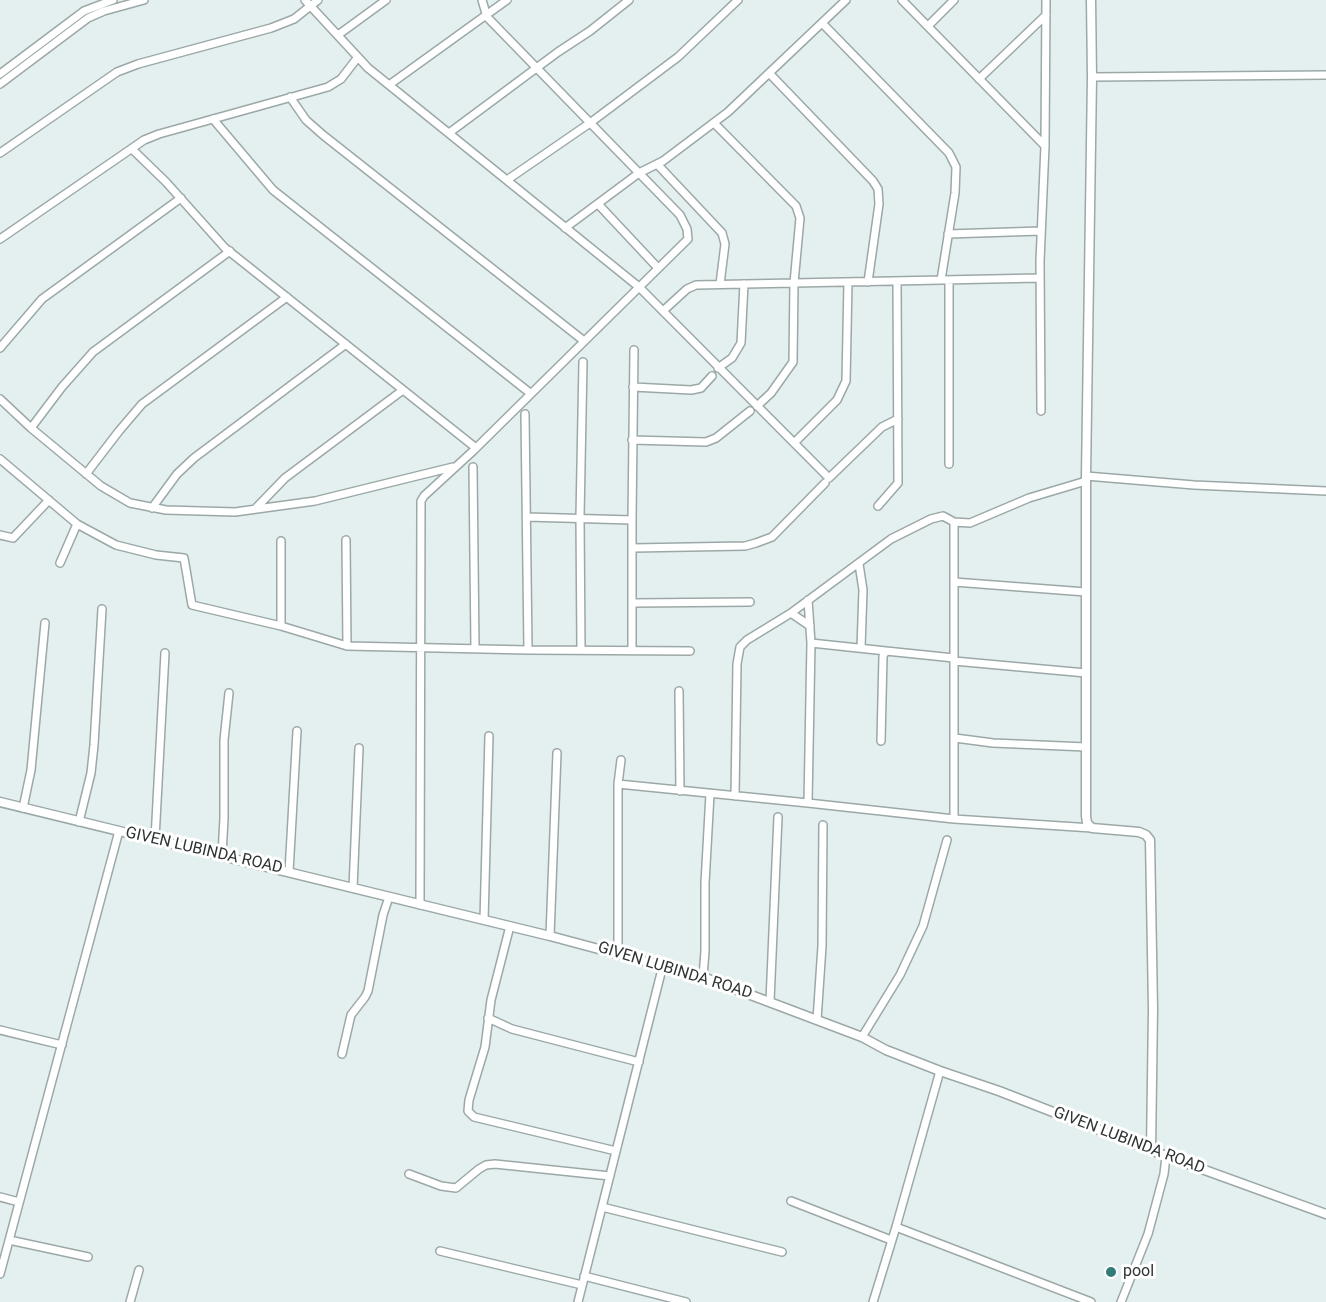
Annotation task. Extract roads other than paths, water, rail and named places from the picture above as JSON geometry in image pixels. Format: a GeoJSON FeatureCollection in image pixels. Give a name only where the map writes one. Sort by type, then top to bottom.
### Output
{"type":"FeatureCollection","features":[{"type":"Feature","properties":{"kind":"street"},"geometry":{"type":"LineString","coordinates":[[0,74],[84,11],[113,0]]}},
{"type":"Feature","properties":{"kind":"street"},"geometry":{"type":"LineString","coordinates":[[0,84],[88,18],[144,0]]}},
{"type":"Feature","properties":{"kind":"street"},"geometry":{"type":"LineString","coordinates":[[0,153],[117,72],[138,64],[270,28],[294,19],[308,2],[318,0]]}},
{"type":"Feature","properties":{"kind":"street"},"geometry":{"type":"LineString","coordinates":[[338,34],[386,0]]}},
{"type":"Feature","properties":{"kind":"street"},"geometry":{"type":"LineString","coordinates":[[420,905],[421,501],[688,239],[687,229],[680,215],[486,14],[482,0]]}},
{"type":"Feature","properties":{"kind":"street"},"geometry":{"type":"LineString","coordinates":[[389,85],[507,0]]}},
{"type":"Feature","properties":{"kind":"street"},"geometry":{"type":"LineString","coordinates":[[449,134],[629,0]]}},
{"type":"Feature","properties":{"kind":"street"},"geometry":{"type":"LineString","coordinates":[[507,180],[590,123],[678,57],[738,0]]}},
{"type":"Feature","properties":{"kind":"street"},"geometry":{"type":"LineString","coordinates":[[565,228],[639,173],[657,164],[714,123],[846,0]]}},
{"type":"Feature","properties":{"kind":"street"},"geometry":{"type":"LineString","coordinates":[[902,0],[1045,146]]}},
{"type":"Feature","properties":{"kind":"street"},"geometry":{"type":"LineString","coordinates":[[928,26],[954,0]]}},
{"type":"Feature","properties":{"kind":"street"},"geometry":{"type":"LineString","coordinates":[[1041,411],[1040,278],[1045,146],[1046,0]]}},
{"type":"Feature","properties":{"kind":"street"},"geometry":{"type":"LineString","coordinates":[[1087,826],[1086,479],[1092,77],[1091,0]]}},
{"type":"Feature","properties":{"kind":"street"},"geometry":{"type":"LineString","coordinates":[[308,2],[358,57],[389,85],[639,287],[830,478],[882,427],[898,419]]}},
{"type":"Feature","properties":{"kind":"street"},"geometry":{"type":"LineString","coordinates":[[979,79],[1046,15]]}},
{"type":"Feature","properties":{"kind":"street"},"geometry":{"type":"LineString","coordinates":[[822,23],[949,153],[956,167],[945,280],[949,464]]}},
{"type":"Feature","properties":{"kind":"street"},"geometry":{"type":"LineString","coordinates":[[0,240],[144,141],[159,134],[328,87],[341,80],[358,57]]}},
{"type":"Feature","properties":{"kind":"street"},"geometry":{"type":"LineString","coordinates":[[769,73],[873,181],[878,189],[879,204],[868,282]]}},
{"type":"Feature","properties":{"kind":"street"},"geometry":{"type":"LineString","coordinates":[[1092,77],[1326,75]]}},
{"type":"Feature","properties":{"kind":"street"},"geometry":{"type":"LineString","coordinates":[[290,97],[306,120],[323,135],[584,341]]}},
{"type":"Feature","properties":{"kind":"street"},"geometry":{"type":"LineString","coordinates":[[213,119],[273,190],[530,393]]}},
{"type":"Feature","properties":{"kind":"street"},"geometry":{"type":"LineString","coordinates":[[714,123],[796,206],[800,218],[794,283],[793,362],[771,393],[757,406]]}},
{"type":"Feature","properties":{"kind":"street"},"geometry":{"type":"LineString","coordinates":[[132,149],[230,251],[476,448]]}},
{"type":"Feature","properties":{"kind":"street"},"geometry":{"type":"LineString","coordinates":[[657,164],[722,233],[725,244],[720,284]]}},
{"type":"Feature","properties":{"kind":"street"},"geometry":{"type":"LineString","coordinates":[[0,348],[42,299],[181,198]]}},
{"type":"Feature","properties":{"kind":"street"},"geometry":{"type":"LineString","coordinates":[[597,204],[658,268]]}},
{"type":"Feature","properties":{"kind":"street"},"geometry":{"type":"LineString","coordinates":[[948,234],[1041,231]]}},
{"type":"Feature","properties":{"kind":"street"},"geometry":{"type":"LineString","coordinates":[[31,428],[62,387],[93,352],[230,251]]}},
{"type":"Feature","properties":{"kind":"street"},"geometry":{"type":"LineString","coordinates":[[663,311],[687,289],[696,285],[1040,278]]}},
{"type":"Feature","properties":{"kind":"street"},"geometry":{"type":"LineString","coordinates":[[878,506],[898,483],[897,281]]}},
{"type":"Feature","properties":{"kind":"street"},"geometry":{"type":"LineString","coordinates":[[794,443],[837,400],[846,381],[848,282]]}},
{"type":"Feature","properties":{"kind":"street"},"geometry":{"type":"LineString","coordinates":[[718,368],[732,358],[741,343],[744,284]]}},
{"type":"Feature","properties":{"kind":"street"},"geometry":{"type":"LineString","coordinates":[[86,474],[118,431],[142,404],[287,297]]}},
{"type":"Feature","properties":{"kind":"street"},"geometry":{"type":"LineString","coordinates":[[152,508],[177,474],[194,458],[346,344]]}},
{"type":"Feature","properties":{"kind":"street"},"geometry":{"type":"LineString","coordinates":[[632,651],[634,350]]}},
{"type":"Feature","properties":{"kind":"street"},"geometry":{"type":"LineString","coordinates":[[581,650],[580,517],[583,362]]}},
{"type":"Feature","properties":{"kind":"street"},"geometry":{"type":"LineString","coordinates":[[633,387],[692,390],[701,388],[712,376]]}},
{"type":"Feature","properties":{"kind":"street"},"geometry":{"type":"LineString","coordinates":[[255,509],[285,478],[403,390]]}},
{"type":"Feature","properties":{"kind":"street"},"geometry":{"type":"LineString","coordinates":[[0,399],[101,486],[129,502],[152,508],[235,512],[346,495],[456,467]]}},
{"type":"Feature","properties":{"kind":"street"},"geometry":{"type":"LineString","coordinates":[[633,440],[700,442],[711,440],[750,411]]}},
{"type":"Feature","properties":{"kind":"street"},"geometry":{"type":"LineString","coordinates":[[525,414],[528,651]]}},
{"type":"Feature","properties":{"kind":"street"},"geometry":{"type":"LineString","coordinates":[[0,459],[77,524],[116,545],[156,555],[184,558],[192,605],[281,626],[347,646],[528,651],[690,651]]}},
{"type":"Feature","properties":{"kind":"street"},"geometry":{"type":"LineString","coordinates":[[473,467],[475,650]]}},
{"type":"Feature","properties":{"kind":"street"},"geometry":{"type":"LineString","coordinates":[[735,796],[737,664],[740,647],[747,640],[791,614],[891,539],[931,519],[943,516],[957,523],[987,517],[1029,498],[1086,479],[1326,491]]}},
{"type":"Feature","properties":{"kind":"street"},"geometry":{"type":"LineString","coordinates":[[633,548],[744,546],[756,543],[772,537],[825,483]]}},
{"type":"Feature","properties":{"kind":"street"},"geometry":{"type":"LineString","coordinates":[[0,535],[13,538],[48,500]]}},
{"type":"Feature","properties":{"kind":"street"},"geometry":{"type":"LineString","coordinates":[[527,517],[632,520]]}},
{"type":"Feature","properties":{"kind":"street"},"geometry":{"type":"LineString","coordinates":[[954,819],[954,531],[957,523]]}},
{"type":"Feature","properties":{"kind":"street"},"geometry":{"type":"LineString","coordinates":[[60,563],[77,524]]}},
{"type":"Feature","properties":{"kind":"street"},"geometry":{"type":"LineString","coordinates":[[346,540],[347,646]]}},
{"type":"Feature","properties":{"kind":"street"},"geometry":{"type":"LineString","coordinates":[[281,541],[281,626]]}},
{"type":"Feature","properties":{"kind":"street"},"geometry":{"type":"LineString","coordinates":[[859,564],[863,590],[861,648]]}},
{"type":"Feature","properties":{"kind":"street"},"geometry":{"type":"LineString","coordinates":[[954,582],[1086,592]]}},
{"type":"Feature","properties":{"kind":"street"},"geometry":{"type":"LineString","coordinates":[[808,600],[811,643],[808,803]]}},
{"type":"Feature","properties":{"kind":"street"},"geometry":{"type":"LineString","coordinates":[[633,603],[750,602]]}},
{"type":"Feature","properties":{"kind":"street"},"geometry":{"type":"LineString","coordinates":[[79,822],[91,773],[102,609]]}},
{"type":"Feature","properties":{"kind":"street"},"geometry":{"type":"LineString","coordinates":[[791,614],[810,626]]}},
{"type":"Feature","properties":{"kind":"street"},"geometry":{"type":"LineString","coordinates":[[23,808],[32,770],[45,623]]}},
{"type":"Feature","properties":{"kind":"street"},"geometry":{"type":"LineString","coordinates":[[811,643],[1086,673]]}},
{"type":"Feature","properties":{"kind":"street"},"geometry":{"type":"LineString","coordinates":[[881,741],[883,656],[886,651]]}},
{"type":"Feature","properties":{"kind":"street"},"geometry":{"type":"LineString","coordinates":[[155,839],[165,653]]}},
{"type":"Feature","properties":{"kind":"street"},"geometry":{"type":"LineString","coordinates":[[679,691],[680,790]]}},
{"type":"Feature","properties":{"kind":"street"},"geometry":{"type":"LineString","coordinates":[[222,855],[224,740],[229,693]]}},
{"type":"Feature","properties":{"kind":"street"},"geometry":{"type":"LineString","coordinates":[[290,872],[297,730]]}},
{"type":"Feature","properties":{"kind":"street"},"geometry":{"type":"LineString","coordinates":[[484,921],[489,736]]}},
{"type":"Feature","properties":{"kind":"street"},"geometry":{"type":"LineString","coordinates":[[955,738],[993,743],[1086,747]]}},
{"type":"Feature","properties":{"kind":"street"},"geometry":{"type":"LineString","coordinates":[[353,888],[359,748]]}},
{"type":"Feature","properties":{"kind":"street"},"geometry":{"type":"LineString","coordinates":[[550,936],[557,753]]}},
{"type":"Feature","properties":{"kind":"street"},"geometry":{"type":"LineString","coordinates":[[618,953],[618,784],[621,760]]}},
{"type":"Feature","properties":{"kind":"street"},"geometry":{"type":"LineString","coordinates":[[618,784],[954,819],[1087,826],[1139,832],[1146,835],[1150,840],[1153,1010],[1151,1150]]}},
{"type":"Feature","properties":{"kind":"street"},"geometry":{"type":"LineString","coordinates":[[703,977],[710,794]]}},
{"type":"Feature","properties":{"kind":"street","name":"GIVEN LUBINDA ROAD"},"geometry":{"type":"LineString","coordinates":[[0,802],[510,926],[703,977],[862,1037],[886,1050],[939,1071],[999,1091],[1326,1214]]}},
{"type":"Feature","properties":{"kind":"street"},"geometry":{"type":"LineString","coordinates":[[770,1001],[778,817]]}},
{"type":"Feature","properties":{"kind":"street"},"geometry":{"type":"LineString","coordinates":[[817,1020],[822,946],[823,825]]}},
{"type":"Feature","properties":{"kind":"street"},"geometry":{"type":"LineString","coordinates":[[0,1274],[119,831]]}},
{"type":"Feature","properties":{"kind":"street"},"geometry":{"type":"LineString","coordinates":[[862,1037],[900,975],[923,926],[947,840]]}},
{"type":"Feature","properties":{"kind":"street"},"geometry":{"type":"LineString","coordinates":[[342,1054],[351,1015],[368,991],[383,915],[389,897]]}},
{"type":"Feature","properties":{"kind":"street"},"geometry":{"type":"LineString","coordinates":[[510,926],[488,1018],[485,1047],[468,1107],[470,1114],[491,1122],[616,1151]]}},
{"type":"Feature","properties":{"kind":"street"},"geometry":{"type":"LineString","coordinates":[[578,1302],[663,965]]}},
{"type":"Feature","properties":{"kind":"street"},"geometry":{"type":"LineString","coordinates":[[488,1018],[512,1029],[639,1062]]}},
{"type":"Feature","properties":{"kind":"street"},"geometry":{"type":"LineString","coordinates":[[0,1030],[62,1045]]}},
{"type":"Feature","properties":{"kind":"street"},"geometry":{"type":"LineString","coordinates":[[873,1302],[939,1071]]}},
{"type":"Feature","properties":{"kind":"street"},"geometry":{"type":"LineString","coordinates":[[1121,1302],[1148,1234],[1167,1156]]}},
{"type":"Feature","properties":{"kind":"street"},"geometry":{"type":"LineString","coordinates":[[410,1174],[441,1186],[456,1188],[479,1169],[495,1164],[610,1176]]}},
{"type":"Feature","properties":{"kind":"street"},"geometry":{"type":"LineString","coordinates":[[0,1197],[20,1202]]}},
{"type":"Feature","properties":{"kind":"street"},"geometry":{"type":"LineString","coordinates":[[791,1201],[891,1240]]}},
{"type":"Feature","properties":{"kind":"street"},"geometry":{"type":"LineString","coordinates":[[602,1207],[782,1252]]}},
{"type":"Feature","properties":{"kind":"street"},"geometry":{"type":"LineString","coordinates":[[896,1227],[1091,1302]]}},
{"type":"Feature","properties":{"kind":"street"},"geometry":{"type":"LineString","coordinates":[[9,1240],[88,1257]]}},
{"type":"Feature","properties":{"kind":"street"},"geometry":{"type":"LineString","coordinates":[[440,1251],[582,1285]]}},
{"type":"Feature","properties":{"kind":"street"},"geometry":{"type":"LineString","coordinates":[[130,1302],[139,1270]]}},
{"type":"Feature","properties":{"kind":"street"},"geometry":{"type":"LineString","coordinates":[[584,1276],[686,1302]]}},
{"type":"Feature","properties":{"kind":"place","name":"pool"},"geometry":{"type":"Point","coordinates":[1111,1272]}}]}
